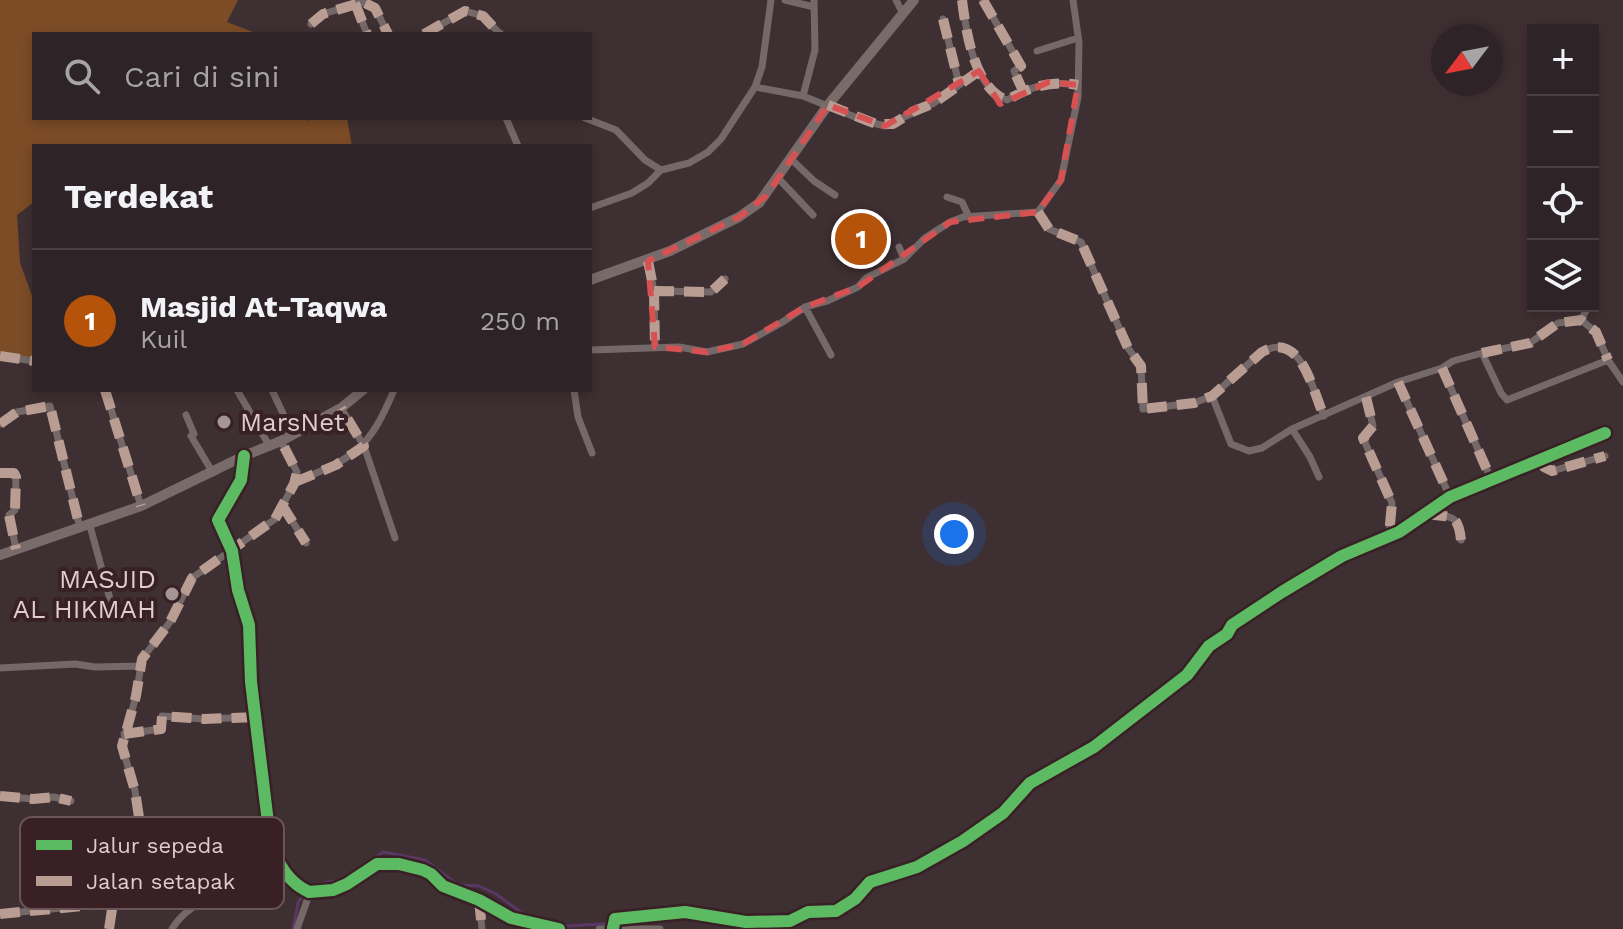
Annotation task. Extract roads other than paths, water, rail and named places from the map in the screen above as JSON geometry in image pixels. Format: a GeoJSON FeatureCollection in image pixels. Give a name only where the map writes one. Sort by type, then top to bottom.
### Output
{"type":"FeatureCollection","features":[{"type":"Feature","properties":{"kind":"street"},"geometry":{"type":"LineString","coordinates":[[592,207],[632,193],[661,170],[689,163],[708,152],[721,139],[755,87],[765,59],[771,0]]}},
{"type":"Feature","properties":{"kind":"street"},"geometry":{"type":"LineString","coordinates":[[785,0],[814,3],[815,50],[803,96]]}},
{"type":"Feature","properties":{"kind":"street"},"geometry":{"type":"LineString","coordinates":[[896,0],[903,14]]}},
{"type":"Feature","properties":{"kind":"street"},"geometry":{"type":"LineString","coordinates":[[592,279],[648,261],[739,217],[766,196],[828,105],[914,0]]}},
{"type":"Feature","properties":{"kind":"street"},"geometry":{"type":"LineString","coordinates":[[962,0],[969,44],[979,71],[995,96],[1007,100],[1049,82],[1078,85]]}},
{"type":"Feature","properties":{"kind":"street"},"geometry":{"type":"LineString","coordinates":[[983,0],[1021,66],[1014,71],[1023,91]]}},
{"type":"Feature","properties":{"kind":"street"},"geometry":{"type":"LineString","coordinates":[[1038,212],[1061,180],[1078,97],[1078,38],[1073,0]]}},
{"type":"Feature","properties":{"kind":"street"},"geometry":{"type":"LineString","coordinates":[[355,3],[366,32]]}},
{"type":"Feature","properties":{"kind":"street"},"geometry":{"type":"LineString","coordinates":[[311,24],[323,14],[355,3],[368,3],[375,8],[387,32]]}},
{"type":"Feature","properties":{"kind":"street"},"geometry":{"type":"LineString","coordinates":[[428,32],[465,11],[483,16],[498,32]]}},
{"type":"Feature","properties":{"kind":"street"},"geometry":{"type":"LineString","coordinates":[[943,19],[959,84]]}},
{"type":"Feature","properties":{"kind":"street"},"geometry":{"type":"LineString","coordinates":[[1037,51],[1078,38]]}},
{"type":"Feature","properties":{"kind":"street"},"geometry":{"type":"LineString","coordinates":[[755,87],[803,96],[885,126],[934,103],[979,71]]}},
{"type":"Feature","properties":{"kind":"street"},"geometry":{"type":"LineString","coordinates":[[507,120],[517,144]]}},
{"type":"Feature","properties":{"kind":"street"},"geometry":{"type":"LineString","coordinates":[[590,120],[616,130],[645,160],[661,170]]}},
{"type":"Feature","properties":{"kind":"street"},"geometry":{"type":"LineString","coordinates":[[790,158],[814,181],[835,195]]}},
{"type":"Feature","properties":{"kind":"street"},"geometry":{"type":"LineString","coordinates":[[778,178],[813,215]]}},
{"type":"Feature","properties":{"kind":"street"},"geometry":{"type":"LineString","coordinates":[[947,197],[962,202],[969,217]]}},
{"type":"Feature","properties":{"kind":"street"},"geometry":{"type":"LineString","coordinates":[[592,350],[679,347],[707,352],[743,344],[805,307],[858,287],[866,278],[904,259],[936,230],[950,222],[969,217],[1038,212]]}},
{"type":"Feature","properties":{"kind":"street"},"geometry":{"type":"LineString","coordinates":[[1038,212],[1049,229],[1081,242],[1128,348],[1141,366],[1143,409],[1194,403],[1212,396],[1257,355],[1272,347],[1285,347],[1298,355],[1324,416]]}},
{"type":"Feature","properties":{"kind":"street"},"geometry":{"type":"LineString","coordinates":[[899,247],[904,259]]}},
{"type":"Feature","properties":{"kind":"street"},"geometry":{"type":"LineString","coordinates":[[648,261],[654,291],[655,347]]}},
{"type":"Feature","properties":{"kind":"street"},"geometry":{"type":"LineString","coordinates":[[654,291],[711,292],[725,279]]}},
{"type":"Feature","properties":{"kind":"street"},"geometry":{"type":"LineString","coordinates":[[805,307],[831,355]]}},
{"type":"Feature","properties":{"kind":"street"},"geometry":{"type":"LineString","coordinates":[[1581,320],[1585,312]]}},
{"type":"Feature","properties":{"kind":"street"},"geometry":{"type":"LineString","coordinates":[[1212,396],[1231,444],[1249,451],[1262,448],[1292,429],[1398,382],[1442,368],[1453,361],[1530,343],[1558,323],[1581,320],[1596,332],[1608,360],[1623,382]]}},
{"type":"Feature","properties":{"kind":"street"},"geometry":{"type":"LineString","coordinates":[[1482,353],[1504,398],[1512,401],[1608,360]]}},
{"type":"Feature","properties":{"kind":"street"},"geometry":{"type":"LineString","coordinates":[[0,356],[32,361]]}},
{"type":"Feature","properties":{"kind":"street"},"geometry":{"type":"LineString","coordinates":[[1442,368],[1491,479]]}},
{"type":"Feature","properties":{"kind":"street"},"geometry":{"type":"LineString","coordinates":[[1398,382],[1450,497]]}},
{"type":"Feature","properties":{"kind":"street"},"geometry":{"type":"LineString","coordinates":[[106,392],[141,506]]}},
{"type":"Feature","properties":{"kind":"street"},"geometry":{"type":"LineString","coordinates":[[238,392],[270,447]]}},
{"type":"Feature","properties":{"kind":"street"},"geometry":{"type":"LineString","coordinates":[[273,392],[293,435]]}},
{"type":"Feature","properties":{"kind":"street"},"geometry":{"type":"LineString","coordinates":[[0,555],[141,506],[244,456],[270,447],[341,408],[361,392]]}},
{"type":"Feature","properties":{"kind":"street"},"geometry":{"type":"LineString","coordinates":[[295,482],[336,465],[364,446],[381,422],[393,392]]}},
{"type":"Feature","properties":{"kind":"street"},"geometry":{"type":"LineString","coordinates":[[574,392],[578,417],[592,453]]}},
{"type":"Feature","properties":{"kind":"street"},"geometry":{"type":"LineString","coordinates":[[1366,397],[1373,426],[1363,438],[1392,503],[1389,535]]}},
{"type":"Feature","properties":{"kind":"street"},"geometry":{"type":"LineString","coordinates":[[0,424],[17,412],[50,406],[85,527],[110,599]]}},
{"type":"Feature","properties":{"kind":"street"},"geometry":{"type":"LineString","coordinates":[[341,408],[364,446],[395,538]]}},
{"type":"Feature","properties":{"kind":"street"},"geometry":{"type":"LineString","coordinates":[[186,415],[194,434],[191,436],[213,473]]}},
{"type":"Feature","properties":{"kind":"street"},"geometry":{"type":"LineString","coordinates":[[1292,429],[1319,477]]}},
{"type":"Feature","properties":{"kind":"street"},"geometry":{"type":"LineString","coordinates":[[599,929],[685,912],[746,922],[790,921],[808,912],[836,911],[855,899],[870,882],[917,867],[963,841],[1003,813],[1021,791],[1040,775],[1094,747],[1187,675],[1209,646],[1248,614],[1342,556],[1427,514],[1450,497],[1605,433]]}},
{"type":"Feature","properties":{"kind":"street"},"geometry":{"type":"LineString","coordinates":[[139,817],[134,784],[122,746],[141,666],[148,648],[170,622],[192,578],[275,519],[295,482],[297,472],[281,441]]}},
{"type":"Feature","properties":{"kind":"street"},"geometry":{"type":"LineString","coordinates":[[244,456],[241,480],[218,520],[232,551],[238,590],[249,625],[255,717],[267,817]]}},
{"type":"Feature","properties":{"kind":"street"},"geometry":{"type":"LineString","coordinates":[[1541,461],[1552,471],[1605,456]]}},
{"type":"Feature","properties":{"kind":"street"},"geometry":{"type":"LineString","coordinates":[[0,473],[14,473],[16,477],[15,510],[9,515],[16,549]]}},
{"type":"Feature","properties":{"kind":"street"},"geometry":{"type":"LineString","coordinates":[[282,505],[306,543]]}},
{"type":"Feature","properties":{"kind":"street"},"geometry":{"type":"LineString","coordinates":[[1427,514],[1447,514],[1454,518],[1461,540]]}},
{"type":"Feature","properties":{"kind":"street"},"geometry":{"type":"LineString","coordinates":[[0,668],[75,664],[141,666]]}},
{"type":"Feature","properties":{"kind":"street"},"geometry":{"type":"LineString","coordinates":[[124,734],[161,729],[162,716],[204,719],[255,717]]}},
{"type":"Feature","properties":{"kind":"street"},"geometry":{"type":"LineString","coordinates":[[0,796],[54,797],[71,801]]}},
{"type":"Feature","properties":{"kind":"street"},"geometry":{"type":"LineString","coordinates":[[284,872],[307,891],[333,890],[347,884],[371,866],[391,863],[423,870],[443,886],[479,900],[511,918],[559,929]]}},
{"type":"Feature","properties":{"kind":"street"},"geometry":{"type":"LineString","coordinates":[[297,929],[307,891]]}},
{"type":"Feature","properties":{"kind":"street"},"geometry":{"type":"LineString","coordinates":[[479,900],[482,929]]}},
{"type":"Feature","properties":{"kind":"street"},"geometry":{"type":"LineString","coordinates":[[0,914],[51,909]]}},
{"type":"Feature","properties":{"kind":"street"},"geometry":{"type":"LineString","coordinates":[[109,929],[112,909]]}},
{"type":"Feature","properties":{"kind":"street"},"geometry":{"type":"LineString","coordinates":[[172,929],[180,916],[190,909]]}},
{"type":"Feature","properties":{"kind":"street"},"geometry":{"type":"LineString","coordinates":[[615,926],[660,929]]}},
{"type":"Feature","properties":{"kind":"waterway"},"geometry":{"type":"LineString","coordinates":[[293,929],[298,903],[308,886],[346,879],[383,852],[425,860],[458,885],[479,886],[535,918],[568,926],[617,923],[617,929]]}},
{"type":"Feature","properties":{"kind":"place","name":"Masjid At-Taqwa"},"geometry":{"type":"Point","coordinates":[861,239]}},
{"type":"Feature","properties":{"kind":"place","name":"MarsNet"},"geometry":{"type":"Point","coordinates":[224,422]}},
{"type":"Feature","properties":{"kind":"place","name":"MASJID AL HIKMAH"},"geometry":{"type":"Point","coordinates":[172,594]}}]}
